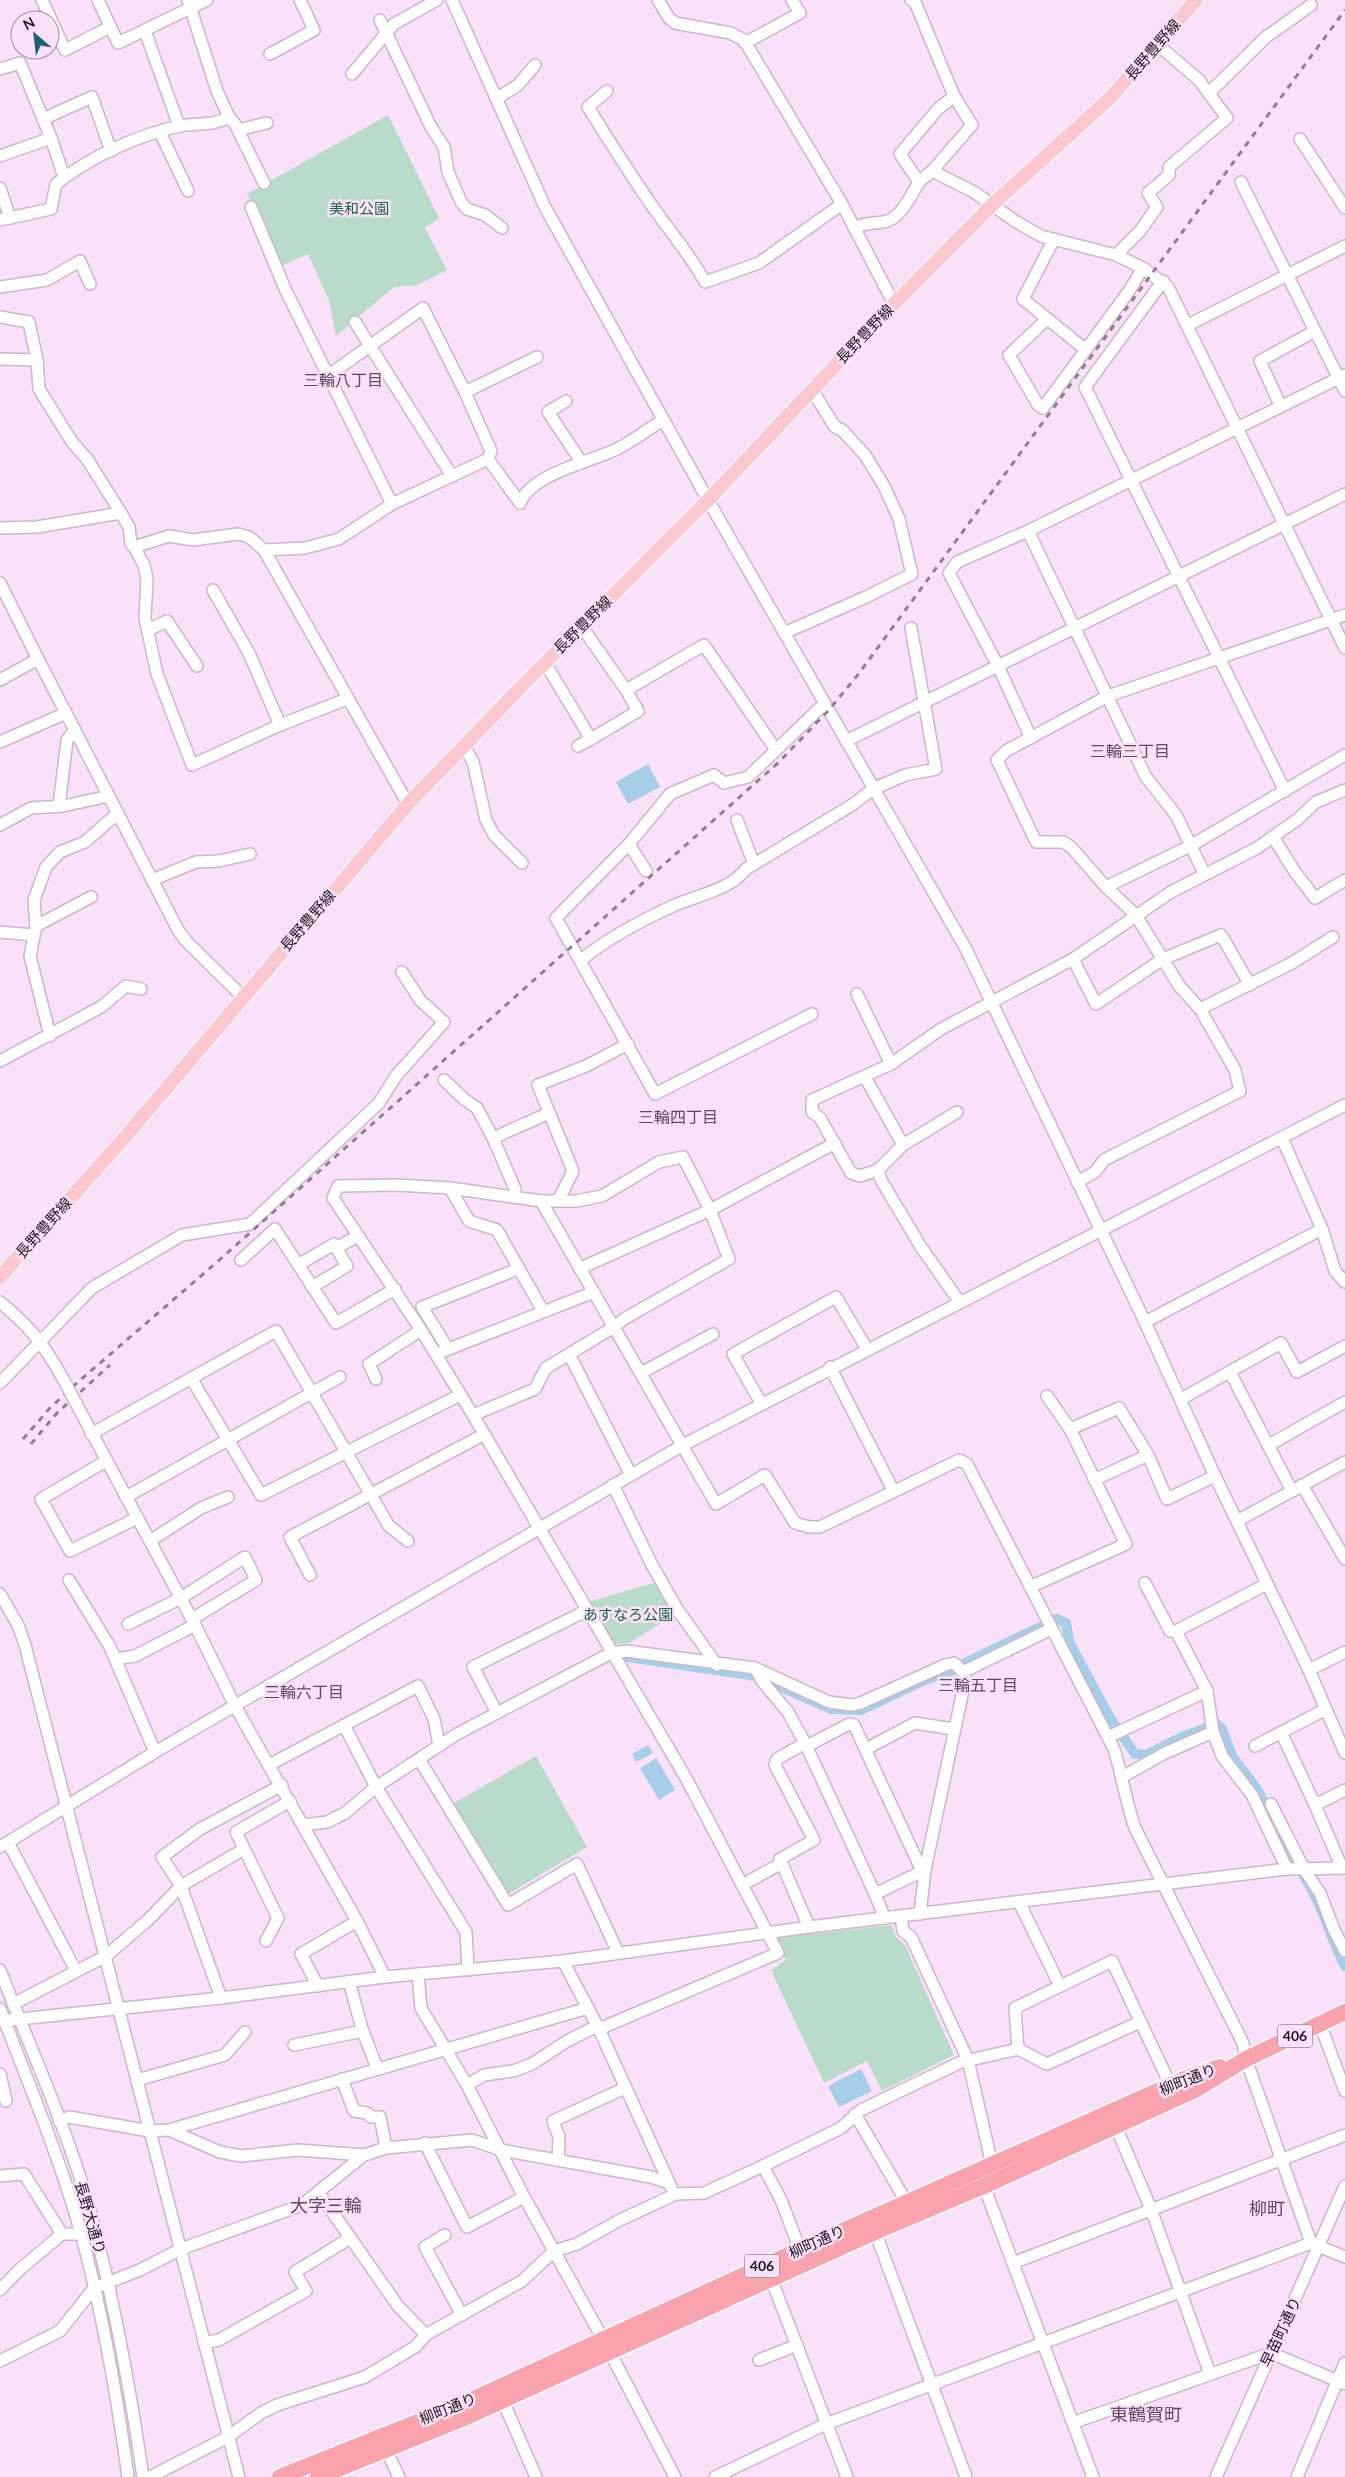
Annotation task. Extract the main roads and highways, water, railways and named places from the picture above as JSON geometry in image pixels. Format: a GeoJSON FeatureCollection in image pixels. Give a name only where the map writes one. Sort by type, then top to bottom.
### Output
{"type":"FeatureCollection","features":[{"type":"Feature","properties":{"kind":"highway","name":"柳町通り"},"geometry":{"type":"LineString","coordinates":[[872,2226],[907,2203],[988,2168],[1195,2090],[1246,2059],[1345,2012]]}},
{"type":"Feature","properties":{"kind":"highway","name":"柳町通り"},"geometry":{"type":"LineString","coordinates":[[318,2477],[383,2444],[500,2394],[872,2226],[984,2186],[1113,2120],[1189,2077],[1246,2059]]}},
{"type":"Feature","properties":{"kind":"highway","name":"柳町通り"},"geometry":{"type":"LineString","coordinates":[[280,2477],[383,2444]]}},
{"type":"Feature","properties":{"kind":"main road","name":"長野豊野線"},"geometry":{"type":"LineString","coordinates":[[0,1277],[123,1140],[242,996],[408,804],[545,663],[708,500],[894,304],[992,206],[1110,98],[1196,0]]}},
{"type":"Feature","properties":{"kind":"water"},"geometry":{"type":"Polygon","coordinates":[[[648,764],[660,787],[628,804],[616,782],[648,764]]]}},
{"type":"Feature","properties":{"kind":"water"},"geometry":{"type":"Polygon","coordinates":[[[648,1745],[653,1753],[636,1762],[632,1754],[648,1745]]]}},
{"type":"Feature","properties":{"kind":"water"},"geometry":{"type":"Polygon","coordinates":[[[656,1758],[675,1790],[659,1800],[640,1768],[656,1758]]]}},
{"type":"Feature","properties":{"kind":"water"},"geometry":{"type":"Polygon","coordinates":[[[861,2069],[872,2091],[839,2107],[828,2086],[861,2069]]]}},
{"type":"Feature","properties":{"kind":"waterway"},"geometry":{"type":"LineString","coordinates":[[965,1663],[1057,1619],[1066,1623],[1070,1644],[1110,1718],[1135,1754],[1146,1755],[1182,1737],[1217,1724],[1222,1729],[1232,1756],[1257,1789],[1272,1817]]}},
{"type":"Feature","properties":{"kind":"waterway"},"geometry":{"type":"LineString","coordinates":[[621,1656],[756,1676],[831,1709],[861,1710],[927,1679],[951,1671]]}},
{"type":"Feature","properties":{"kind":"waterway"},"geometry":{"type":"LineString","coordinates":[[1282,1837],[1316,1898],[1345,1966]]}},
{"type":"Feature","properties":{"kind":"railway"},"geometry":{"type":"LineString","coordinates":[[23,1439],[50,1408],[78,1382],[216,1263],[779,762],[828,711],[857,676],[1345,10]]}},
{"type":"Feature","properties":{"kind":"railway"},"geometry":{"type":"LineString","coordinates":[[31,1444],[57,1413],[110,1365]]}},
{"type":"Feature","properties":{"kind":"district","name":"三輪八丁目"},"geometry":{"type":"Point","coordinates":[343,380]}},
{"type":"Feature","properties":{"kind":"district","name":"三輪三丁目"},"geometry":{"type":"Point","coordinates":[1130,751]}},
{"type":"Feature","properties":{"kind":"district","name":"三輪四丁目"},"geometry":{"type":"Point","coordinates":[678,1117]}},
{"type":"Feature","properties":{"kind":"district","name":"三輪五丁目"},"geometry":{"type":"Point","coordinates":[978,1685]}},
{"type":"Feature","properties":{"kind":"district","name":"三輪六丁目"},"geometry":{"type":"Point","coordinates":[304,1692]}},
{"type":"Feature","properties":{"kind":"district","name":"大字三輪"},"geometry":{"type":"Point","coordinates":[326,2206]}},
{"type":"Feature","properties":{"kind":"district","name":"柳町"},"geometry":{"type":"Point","coordinates":[1267,2209]}},
{"type":"Feature","properties":{"kind":"district","name":"東鶴賀町"},"geometry":{"type":"Point","coordinates":[1146,2415]}},
{"type":"Feature","properties":{"kind":"park label","name":"美和公園"},"geometry":{"type":"Point","coordinates":[359,209]}},
{"type":"Feature","properties":{"kind":"park label","name":"あすなろ公園"},"geometry":{"type":"Point","coordinates":[628,1615]}}]}
